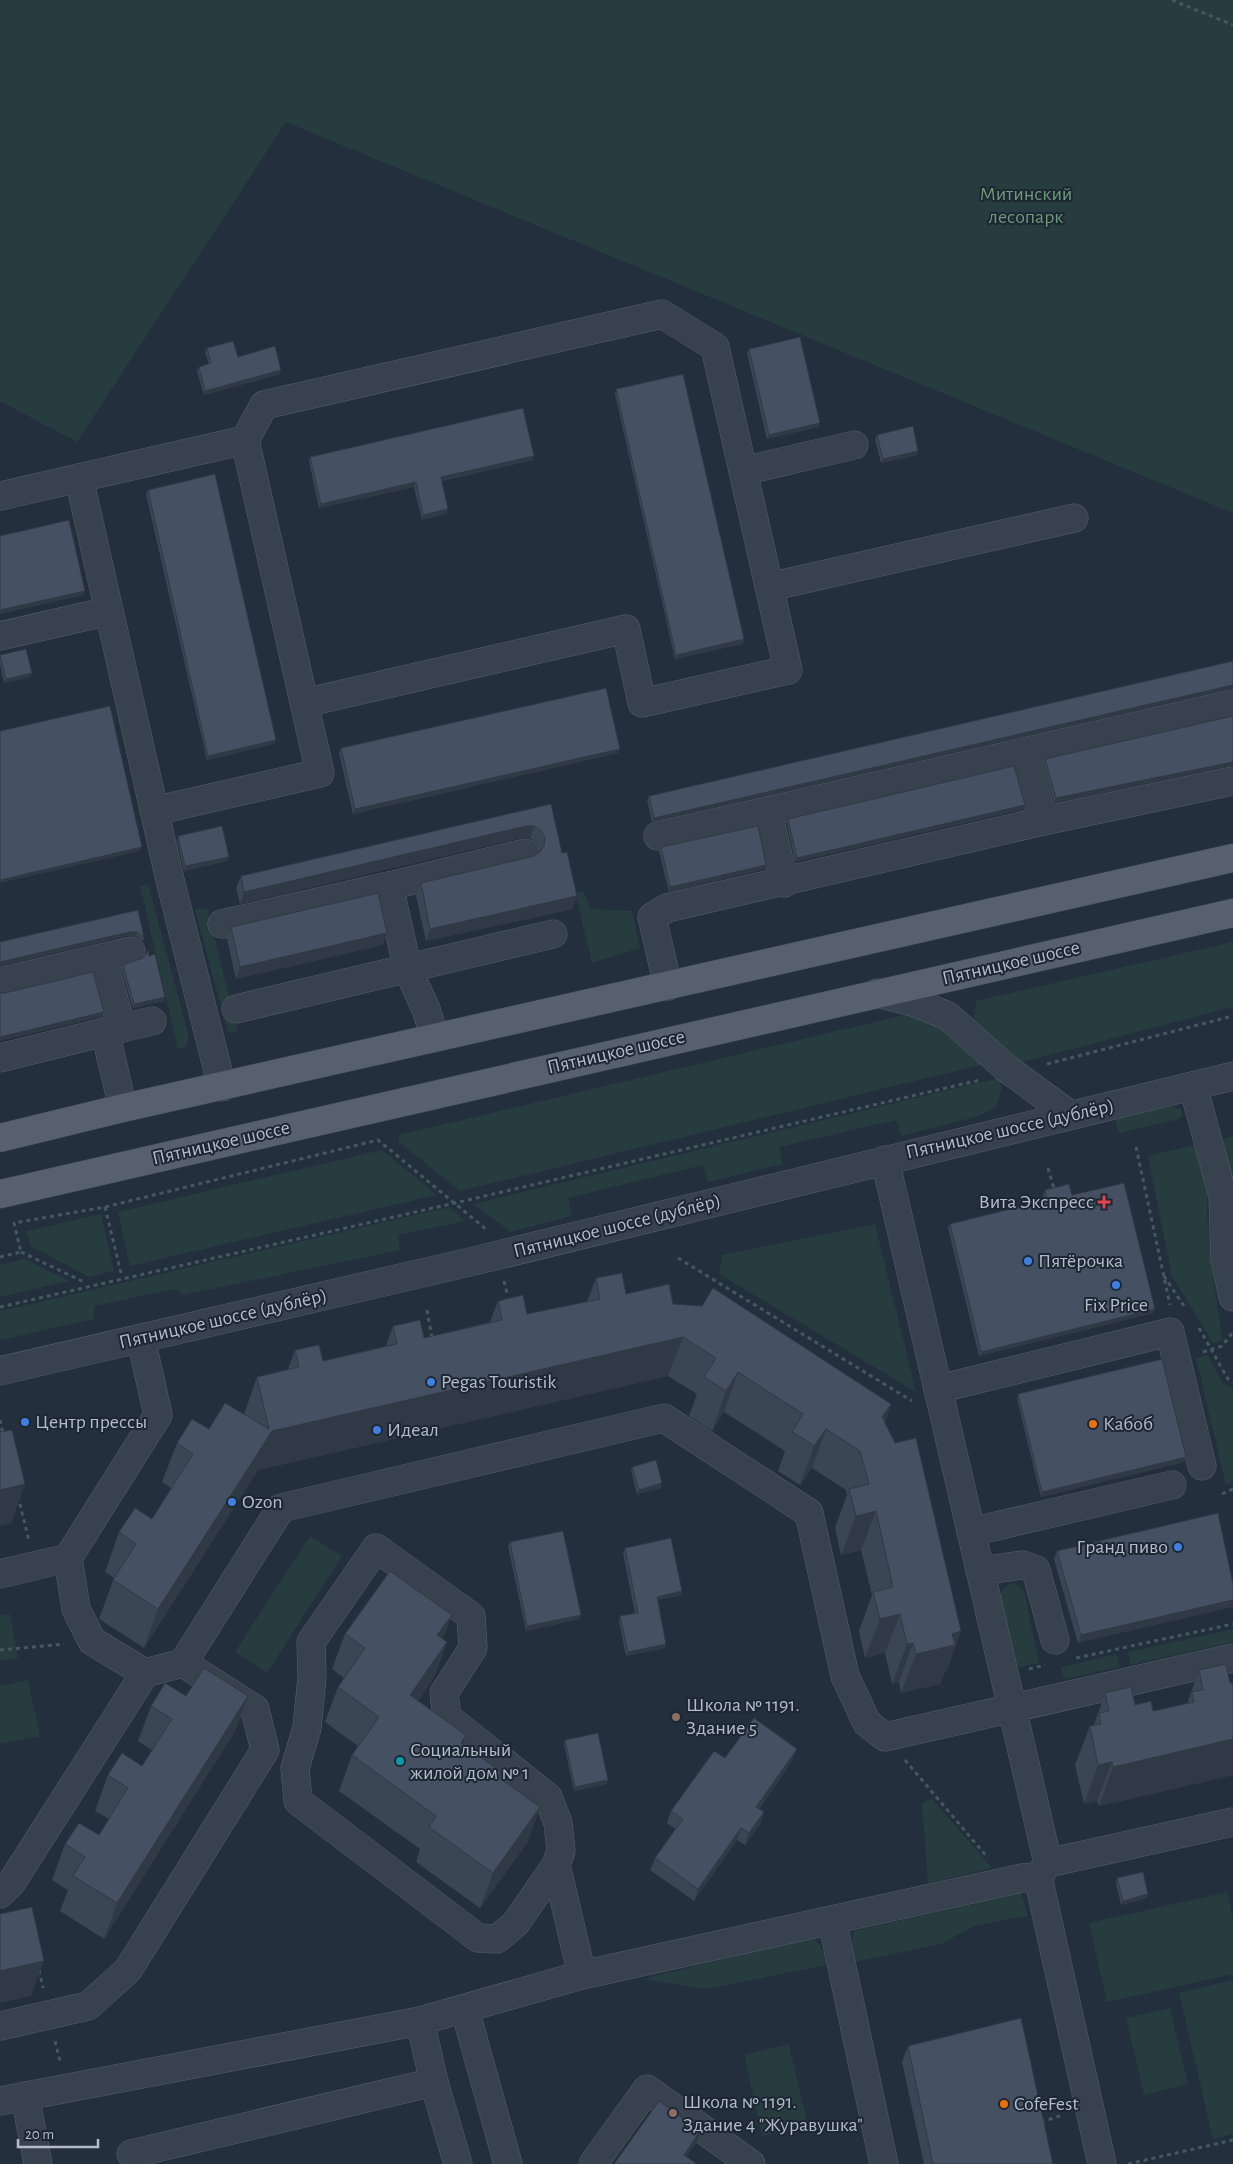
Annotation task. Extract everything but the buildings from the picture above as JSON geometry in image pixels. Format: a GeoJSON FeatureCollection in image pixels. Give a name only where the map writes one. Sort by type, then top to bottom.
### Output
{"type":"FeatureCollection","features":[{"type":"Feature","properties":{"kind":"main road"},"geometry":{"type":"LineString","coordinates":[[0,1138],[123,1108],[1233,858]]}},
{"type":"Feature","properties":{"kind":"main road","name":"Пятницкое шоссе"},"geometry":{"type":"LineString","coordinates":[[0,1194],[1233,913]]}},
{"type":"Feature","properties":{"kind":"street"},"geometry":{"type":"LineString","coordinates":[[154,811],[320,773],[304,703],[245,440],[264,405],[662,314],[715,347],[788,670],[642,703],[626,629],[304,703]]}},
{"type":"Feature","properties":{"kind":"street"},"geometry":{"type":"LineString","coordinates":[[0,496],[245,440]]}},
{"type":"Feature","properties":{"kind":"street"},"geometry":{"type":"LineString","coordinates":[[743,471],[854,446]]}},
{"type":"Feature","properties":{"kind":"street"},"geometry":{"type":"LineString","coordinates":[[79,478],[154,811],[222,1087]]}},
{"type":"Feature","properties":{"kind":"street"},"geometry":{"type":"LineString","coordinates":[[769,588],[1074,518]]}},
{"type":"Feature","properties":{"kind":"street"},"geometry":{"type":"LineString","coordinates":[[0,636],[109,611]]}},
{"type":"Feature","properties":{"kind":"street"},"geometry":{"type":"LineString","coordinates":[[658,836],[1233,704]]}},
{"type":"Feature","properties":{"kind":"street"},"geometry":{"type":"LineString","coordinates":[[1024,752],[1042,821]]}},
{"type":"Feature","properties":{"kind":"street"},"geometry":{"type":"LineString","coordinates":[[668,986],[652,917],[667,908],[784,883],[1042,821],[1233,781]]}},
{"type":"Feature","properties":{"kind":"street"},"geometry":{"type":"LineString","coordinates":[[768,811],[784,883]]}},
{"type":"Feature","properties":{"kind":"street"},"geometry":{"type":"LineString","coordinates":[[222,924],[525,853]]}},
{"type":"Feature","properties":{"kind":"street"},"geometry":{"type":"LineString","coordinates":[[389,886],[408,970],[426,1009],[435,1038]]}},
{"type":"Feature","properties":{"kind":"street"},"geometry":{"type":"LineString","coordinates":[[236,1010],[553,934]]}},
{"type":"Feature","properties":{"kind":"street"},"geometry":{"type":"LineString","coordinates":[[0,982],[131,951]]}},
{"type":"Feature","properties":{"kind":"street"},"geometry":{"type":"LineString","coordinates":[[102,958],[123,1108]]}},
{"type":"Feature","properties":{"kind":"street"},"geometry":{"type":"LineString","coordinates":[[877,993],[916,1003],[948,1016],[1012,1073],[1070,1115]]}},
{"type":"Feature","properties":{"kind":"street"},"geometry":{"type":"LineString","coordinates":[[0,1058],[152,1020]]}},
{"type":"Feature","properties":{"kind":"street","name":"Пятницкое шоссе (дублёр)"},"geometry":{"type":"LineString","coordinates":[[0,1371],[474,1261],[1233,1076]]}},
{"type":"Feature","properties":{"kind":"street"},"geometry":{"type":"LineString","coordinates":[[1193,1086],[1228,1194],[1225,1259],[1233,1297]]}},
{"type":"Feature","properties":{"kind":"street"},"geometry":{"type":"LineString","coordinates":[[885,1160],[929,1397],[971,1532],[1012,1708],[1102,2164]]}},
{"type":"Feature","properties":{"kind":"street"},"geometry":{"type":"LineString","coordinates":[[929,1397],[1170,1332],[1202,1466]]}},
{"type":"Feature","properties":{"kind":"street"},"geometry":{"type":"LineString","coordinates":[[141,1338],[158,1415],[68,1558],[76,1609],[92,1641],[145,1673]]}},
{"type":"Feature","properties":{"kind":"street"},"geometry":{"type":"LineString","coordinates":[[0,1894],[12,1882],[145,1673],[184,1663],[281,1508],[664,1418],[809,1513],[845,1676],[867,1723],[885,1737],[1233,1658]]}},
{"type":"Feature","properties":{"kind":"street"},"geometry":{"type":"LineString","coordinates":[[971,1532],[1172,1485]]}},
{"type":"Feature","properties":{"kind":"street"},"geometry":{"type":"LineString","coordinates":[[556,1865],[516,1923],[497,1939],[478,1938],[298,1801],[295,1768],[306,1728],[312,1677],[311,1642],[376,1548],[471,1616],[473,1648],[444,1693],[447,1717],[548,1797],[558,1823],[561,1851],[556,1865],[582,1976]]}},
{"type":"Feature","properties":{"kind":"street"},"geometry":{"type":"LineString","coordinates":[[0,1574],[68,1558]]}},
{"type":"Feature","properties":{"kind":"street"},"geometry":{"type":"LineString","coordinates":[[980,1570],[1023,1565],[1036,1570],[1059,1654]]}},
{"type":"Feature","properties":{"kind":"street"},"geometry":{"type":"LineString","coordinates":[[0,2026],[88,2006],[128,1970],[265,1750],[256,1709],[184,1663]]}},
{"type":"Feature","properties":{"kind":"street"},"geometry":{"type":"LineString","coordinates":[[38,2164],[13,2099],[420,2021],[582,1976],[1022,1878],[1043,1870],[1233,1822]]}},
{"type":"Feature","properties":{"kind":"street"},"geometry":{"type":"LineString","coordinates":[[832,1920],[884,2164]]}},
{"type":"Feature","properties":{"kind":"street"},"geometry":{"type":"LineString","coordinates":[[465,2010],[508,2164]]}},
{"type":"Feature","properties":{"kind":"street"},"geometry":{"type":"LineString","coordinates":[[420,2021],[434,2082],[458,2164]]}},
{"type":"Feature","properties":{"kind":"street"},"geometry":{"type":"LineString","coordinates":[[131,2154],[434,2082]]}},
{"type":"Feature","properties":{"kind":"street"},"geometry":{"type":"LineString","coordinates":[[593,2164],[647,2089],[751,2164]]}},
{"type":"Feature","properties":{"kind":"path"},"geometry":{"type":"LineString","coordinates":[[1172,0],[1233,24]]}},
{"type":"Feature","properties":{"kind":"path"},"geometry":{"type":"LineString","coordinates":[[0,1307],[1012,1073],[1233,1016]]}},
{"type":"Feature","properties":{"kind":"path"},"geometry":{"type":"LineString","coordinates":[[21,1252],[14,1223],[105,1207],[378,1140],[492,1234]]}},
{"type":"Feature","properties":{"kind":"path"},"geometry":{"type":"LineString","coordinates":[[1136,1146],[1170,1307],[1170,1332]]}},
{"type":"Feature","properties":{"kind":"path"},"geometry":{"type":"LineString","coordinates":[[1048,1168],[1057,1200]]}},
{"type":"Feature","properties":{"kind":"path"},"geometry":{"type":"LineString","coordinates":[[105,1207],[121,1273]]}},
{"type":"Feature","properties":{"kind":"path"},"geometry":{"type":"LineString","coordinates":[[0,1256],[21,1252],[84,1282]]}},
{"type":"Feature","properties":{"kind":"path"},"geometry":{"type":"LineString","coordinates":[[678,1258],[929,1397]]}},
{"type":"Feature","properties":{"kind":"path"},"geometry":{"type":"LineString","coordinates":[[427,1310],[433,1344]]}},
{"type":"Feature","properties":{"kind":"path"},"geometry":{"type":"LineString","coordinates":[[1195,1353],[1222,1346],[1233,1332]]}},
{"type":"Feature","properties":{"kind":"path"},"geometry":{"type":"LineString","coordinates":[[0,1420],[4,1438]]}},
{"type":"Feature","properties":{"kind":"path"},"geometry":{"type":"LineString","coordinates":[[1222,1494],[1233,1489]]}},
{"type":"Feature","properties":{"kind":"path"},"geometry":{"type":"LineString","coordinates":[[18,1493],[35,1566]]}},
{"type":"Feature","properties":{"kind":"path"},"geometry":{"type":"LineString","coordinates":[[1004,1674],[1059,1654],[1233,1624]]}},
{"type":"Feature","properties":{"kind":"path"},"geometry":{"type":"LineString","coordinates":[[0,1650],[92,1641]]}},
{"type":"Feature","properties":{"kind":"path"},"geometry":{"type":"LineString","coordinates":[[885,1737],[992,1862]]}},
{"type":"Feature","properties":{"kind":"path"},"geometry":{"type":"LineString","coordinates":[[1035,2123],[1051,2119]]}},
{"type":"Feature","properties":{"kind":"path"},"geometry":{"type":"LineString","coordinates":[[1128,2164],[1233,2140]]}},
{"type":"Feature","properties":{"kind":"green space","name":"Митинский лесопарк"},"geometry":{"type":"Polygon","coordinates":[[[0,0],[1233,0],[1233,513],[286,122],[77,442],[0,401],[0,0]]]}},
{"type":"Feature","properties":{"kind":"green space"},"geometry":{"type":"Polygon","coordinates":[[[148,884],[189,1037],[186,1047],[178,1049],[140,886],[148,884]]]}},
{"type":"Feature","properties":{"kind":"green space"},"geometry":{"type":"Polygon","coordinates":[[[583,891],[591,909],[632,911],[640,948],[592,963],[575,892],[583,891]]]}},
{"type":"Feature","properties":{"kind":"green space"},"geometry":{"type":"Polygon","coordinates":[[[207,908],[238,1032],[228,1032],[195,910],[207,908]]]}},
{"type":"Feature","properties":{"kind":"green space"},"geometry":{"type":"Polygon","coordinates":[[[1233,942],[1233,1007],[1018,1063],[974,1019],[976,1001],[1233,942]]]}},
{"type":"Feature","properties":{"kind":"green space"},"geometry":{"type":"Polygon","coordinates":[[[921,1011],[989,1063],[460,1191],[399,1142],[399,1135],[921,1011]]]}},
{"type":"Feature","properties":{"kind":"green space"},"geometry":{"type":"Polygon","coordinates":[[[999,1078],[1002,1088],[996,1107],[978,1116],[901,1136],[896,1120],[779,1147],[783,1164],[708,1182],[703,1165],[568,1198],[572,1216],[511,1232],[473,1204],[999,1078]]]}},
{"type":"Feature","properties":{"kind":"green space"},"geometry":{"type":"Polygon","coordinates":[[[1171,1106],[1180,1109],[1183,1114],[1179,1119],[1119,1133],[1115,1120],[1171,1106]]]}},
{"type":"Feature","properties":{"kind":"green space"},"geometry":{"type":"Polygon","coordinates":[[[1233,1136],[1233,1184],[1231,1185],[1222,1139],[1233,1136]]]}},
{"type":"Feature","properties":{"kind":"green space"},"geometry":{"type":"Polygon","coordinates":[[[1199,1144],[1208,1177],[1207,1214],[1222,1340],[1213,1343],[1172,1276],[1148,1156],[1199,1144]]]}},
{"type":"Feature","properties":{"kind":"green space"},"geometry":{"type":"Polygon","coordinates":[[[382,1150],[437,1195],[130,1266],[118,1212],[382,1150]]]}},
{"type":"Feature","properties":{"kind":"green space"},"geometry":{"type":"Polygon","coordinates":[[[450,1207],[465,1221],[398,1235],[400,1250],[182,1295],[175,1289],[94,1306],[94,1319],[0,1340],[0,1311],[450,1207]]]}},
{"type":"Feature","properties":{"kind":"green space"},"geometry":{"type":"Polygon","coordinates":[[[101,1214],[114,1271],[89,1277],[31,1246],[26,1231],[101,1214]]]}},
{"type":"Feature","properties":{"kind":"green space"},"geometry":{"type":"Polygon","coordinates":[[[875,1224],[916,1392],[719,1274],[722,1255],[875,1224]]]}},
{"type":"Feature","properties":{"kind":"green space"},"geometry":{"type":"Polygon","coordinates":[[[25,1259],[69,1281],[0,1297],[0,1265],[25,1259]]]}},
{"type":"Feature","properties":{"kind":"green space"},"geometry":{"type":"Polygon","coordinates":[[[1208,1355],[1222,1382],[1233,1389],[1233,1482],[1226,1485],[1196,1358],[1208,1355]]]}},
{"type":"Feature","properties":{"kind":"green space"},"geometry":{"type":"Polygon","coordinates":[[[310,1536],[342,1556],[267,1673],[235,1652],[310,1536]]]}},
{"type":"Feature","properties":{"kind":"green space"},"geometry":{"type":"Polygon","coordinates":[[[1013,1583],[1020,1586],[1024,1591],[1039,1663],[1018,1668],[1000,1599],[1004,1589],[1013,1583]]]}},
{"type":"Feature","properties":{"kind":"green space"},"geometry":{"type":"Polygon","coordinates":[[[10,1614],[18,1658],[0,1661],[0,1616],[10,1614]]]}},
{"type":"Feature","properties":{"kind":"green space"},"geometry":{"type":"Polygon","coordinates":[[[1233,1629],[1233,1642],[1130,1665],[1128,1652],[1233,1629]]]}},
{"type":"Feature","properties":{"kind":"green space"},"geometry":{"type":"Polygon","coordinates":[[[1117,1654],[1120,1667],[1064,1679],[1061,1667],[1117,1654]]]}},
{"type":"Feature","properties":{"kind":"green space"},"geometry":{"type":"Polygon","coordinates":[[[28,1680],[40,1736],[0,1744],[0,1686],[28,1680]]]}},
{"type":"Feature","properties":{"kind":"green space"},"geometry":{"type":"Polygon","coordinates":[[[932,1799],[992,1868],[928,1883],[922,1803],[932,1799]]]}},
{"type":"Feature","properties":{"kind":"green space"},"geometry":{"type":"Polygon","coordinates":[[[1227,1892],[1233,1920],[1233,1974],[1107,2002],[1089,1923],[1227,1892]]]}},
{"type":"Feature","properties":{"kind":"green space"},"geometry":{"type":"Polygon","coordinates":[[[1021,1893],[1028,1916],[974,1926],[941,1944],[855,1962],[852,1938],[854,1931],[1021,1893]]]}},
{"type":"Feature","properties":{"kind":"green space"},"geometry":{"type":"Polygon","coordinates":[[[811,1937],[818,1942],[822,1949],[826,1965],[706,1989],[643,1979],[811,1937]]]}},
{"type":"Feature","properties":{"kind":"green space"},"geometry":{"type":"Polygon","coordinates":[[[1233,1980],[1233,2134],[1213,2139],[1179,1993],[1233,1980]]]}},
{"type":"Feature","properties":{"kind":"green space"},"geometry":{"type":"Polygon","coordinates":[[[1170,2008],[1188,2084],[1144,2095],[1126,2018],[1170,2008]]]}},
{"type":"Feature","properties":{"kind":"green space"},"geometry":{"type":"Polygon","coordinates":[[[789,2044],[808,2126],[762,2136],[744,2055],[789,2044]]]}},
{"type":"Feature","properties":{"kind":"place","name":"Вита Экспресс"},"geometry":{"type":"Point","coordinates":[1104,1202]}},
{"type":"Feature","properties":{"kind":"place","name":"Пятёрочка"},"geometry":{"type":"Point","coordinates":[1028,1261]}},
{"type":"Feature","properties":{"kind":"place","name":"Fix Price"},"geometry":{"type":"Point","coordinates":[1116,1285]}},
{"type":"Feature","properties":{"kind":"place","name":"Pegas Touristik"},"geometry":{"type":"Point","coordinates":[431,1382]}},
{"type":"Feature","properties":{"kind":"place","name":"Центр прессы"},"geometry":{"type":"Point","coordinates":[25,1422]}},
{"type":"Feature","properties":{"kind":"place","name":"Кабоб"},"geometry":{"type":"Point","coordinates":[1093,1424]}},
{"type":"Feature","properties":{"kind":"place","name":"Идеал"},"geometry":{"type":"Point","coordinates":[377,1430]}},
{"type":"Feature","properties":{"kind":"place","name":"Ozon"},"geometry":{"type":"Point","coordinates":[232,1502]}},
{"type":"Feature","properties":{"kind":"place","name":"Гранд пиво"},"geometry":{"type":"Point","coordinates":[1178,1547]}},
{"type":"Feature","properties":{"kind":"place","name":"Школа № 1191. Здание 5"},"geometry":{"type":"Point","coordinates":[676,1717]}},
{"type":"Feature","properties":{"kind":"place","name":"Социальный жилой дом № 1"},"geometry":{"type":"Point","coordinates":[400,1761]}},
{"type":"Feature","properties":{"kind":"place","name":"CofeFest"},"geometry":{"type":"Point","coordinates":[1004,2104]}},
{"type":"Feature","properties":{"kind":"place","name":"Школа № 1191. Здание 4 \"Журавушка\""},"geometry":{"type":"Point","coordinates":[673,2113]}}]}
